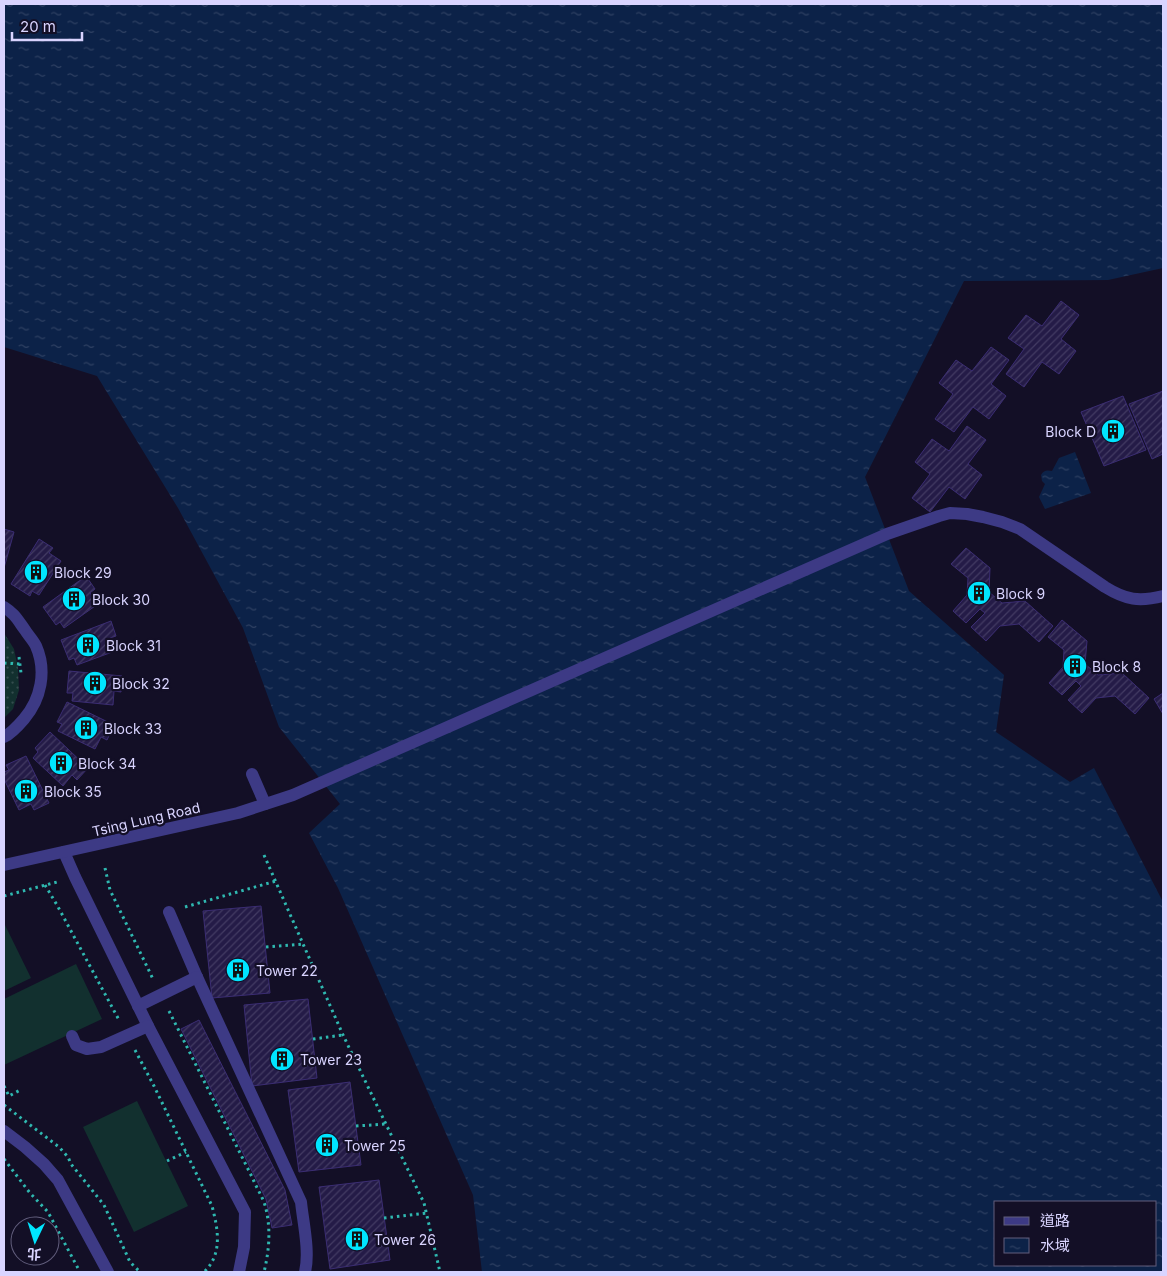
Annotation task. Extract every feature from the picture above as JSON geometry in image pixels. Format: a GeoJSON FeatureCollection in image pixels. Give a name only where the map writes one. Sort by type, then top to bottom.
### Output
{"type":"FeatureCollection","features":[{"type":"Feature","properties":{"kind":"street","name":"Tsing Lung Road"},"geometry":{"type":"LineString","coordinates":[[4,865],[238,813],[292,795],[887,534],[950,513],[983,517],[1020,529],[1117,594],[1134,600],[1163,596]]}},
{"type":"Feature","properties":{"kind":"street"},"geometry":{"type":"LineString","coordinates":[[4,607],[13,613],[36,645],[41,661],[42,677],[37,698],[28,714],[16,729],[4,737]]}},
{"type":"Feature","properties":{"kind":"street"},"geometry":{"type":"LineString","coordinates":[[252,774],[264,804]]}},
{"type":"Feature","properties":{"kind":"street"},"geometry":{"type":"LineString","coordinates":[[64,852],[148,1026],[245,1212],[242,1271]]}},
{"type":"Feature","properties":{"kind":"street"},"geometry":{"type":"LineString","coordinates":[[168,912],[300,1202],[306,1239],[305,1272]]}},
{"type":"Feature","properties":{"kind":"street"},"geometry":{"type":"LineString","coordinates":[[138,1006],[197,977]]}},
{"type":"Feature","properties":{"kind":"street"},"geometry":{"type":"LineString","coordinates":[[72,1036],[76,1045],[87,1048],[102,1047],[148,1026]]}},
{"type":"Feature","properties":{"kind":"street"},"geometry":{"type":"LineString","coordinates":[[4,1131],[44,1164],[58,1180],[108,1272]]}},
{"type":"Feature","properties":{"kind":"path"},"geometry":{"type":"LineString","coordinates":[[17,651],[22,678]]}},
{"type":"Feature","properties":{"kind":"path"},"geometry":{"type":"LineString","coordinates":[[4,663],[20,664]]}},
{"type":"Feature","properties":{"kind":"path"},"geometry":{"type":"LineString","coordinates":[[264,855],[343,1035],[424,1202],[440,1272]]}},
{"type":"Feature","properties":{"kind":"path"},"geometry":{"type":"LineString","coordinates":[[104,868],[110,890],[266,1208],[269,1230],[268,1254],[264,1272]]}},
{"type":"Feature","properties":{"kind":"path"},"geometry":{"type":"LineString","coordinates":[[4,896],[75,877]]}},
{"type":"Feature","properties":{"kind":"path"},"geometry":{"type":"LineString","coordinates":[[168,912],[276,882]]}},
{"type":"Feature","properties":{"kind":"path"},"geometry":{"type":"LineString","coordinates":[[45,885],[58,905],[121,1024]]}},
{"type":"Feature","properties":{"kind":"path"},"geometry":{"type":"LineString","coordinates":[[266,947],[304,944]]}},
{"type":"Feature","properties":{"kind":"path"},"geometry":{"type":"LineString","coordinates":[[313,1039],[343,1035]]}},
{"type":"Feature","properties":{"kind":"path"},"geometry":{"type":"LineString","coordinates":[[131,1042],[212,1206],[217,1225],[218,1242],[215,1257],[204,1272]]}},
{"type":"Feature","properties":{"kind":"path"},"geometry":{"type":"LineString","coordinates":[[4,1086],[9,1096],[22,1089]]}},
{"type":"Feature","properties":{"kind":"path"},"geometry":{"type":"LineString","coordinates":[[356,1126],[386,1124]]}},
{"type":"Feature","properties":{"kind":"path"},"geometry":{"type":"LineString","coordinates":[[168,1161],[186,1152]]}},
{"type":"Feature","properties":{"kind":"path"},"geometry":{"type":"LineString","coordinates":[[4,1159],[30,1193],[48,1212],[80,1272]]}},
{"type":"Feature","properties":{"kind":"path"},"geometry":{"type":"LineString","coordinates":[[384,1218],[426,1213]]}},
{"type":"Feature","properties":{"kind":"green space"},"geometry":{"type":"Polygon","coordinates":[[[4,633],[14,649],[18,668],[19,690],[13,709],[4,718],[4,633]]]}},
{"type":"Feature","properties":{"kind":"green space"},"geometry":{"type":"Polygon","coordinates":[[[4,923],[31,978],[4,991],[4,923]]]}},
{"type":"Feature","properties":{"kind":"green space"},"geometry":{"type":"Polygon","coordinates":[[[76,964],[102,1019],[4,1065],[4,999],[76,964]]]}},
{"type":"Feature","properties":{"kind":"green space"},"geometry":{"type":"Polygon","coordinates":[[[137,1101],[188,1206],[134,1232],[83,1127],[137,1101]]]}},
{"type":"Feature","properties":{"kind":"water"},"geometry":{"type":"Polygon","coordinates":[[[4,4],[1163,4],[1163,268],[1108,280],[964,281],[865,477],[909,591],[1004,675],[996,732],[1070,782],[1094,768],[1163,902],[1163,1272],[482,1272],[473,1195],[338,888],[309,833],[340,804],[279,727],[243,628],[178,508],[97,376],[4,347],[4,4]]]}},
{"type":"Feature","properties":{"kind":"water"},"geometry":{"type":"Polygon","coordinates":[[[1075,452],[1091,493],[1045,509],[1039,497],[1045,484],[1042,481],[1041,475],[1043,472],[1052,471],[1059,458],[1075,452]]]}},
{"type":"Feature","properties":{"kind":"building"},"geometry":{"type":"Polygon","coordinates":[[[1061,301],[1079,315],[1061,339],[1076,351],[1059,374],[1042,362],[1024,387],[1006,374],[1024,349],[1008,338],[1026,315],[1042,326],[1061,301]]]}},
{"type":"Feature","properties":{"kind":"building"},"geometry":{"type":"Polygon","coordinates":[[[991,347],[1009,360],[991,384],[1006,396],[989,419],[973,407],[954,432],[935,419],[953,394],[939,383],[956,360],[972,371],[991,347]]]}},
{"type":"Feature","properties":{"kind":"building"},"geometry":{"type":"Polygon","coordinates":[[[1163,391],[1163,454],[1152,459],[1129,404],[1163,391]]]}},
{"type":"Feature","properties":{"kind":"building","name":"Block D"},"geometry":{"type":"Polygon","coordinates":[[[1123,396],[1146,450],[1104,466],[1081,412],[1123,396]]]}},
{"type":"Feature","properties":{"kind":"building"},"geometry":{"type":"Polygon","coordinates":[[[967,426],[986,440],[968,464],[982,475],[965,499],[949,487],[930,512],[912,498],[930,474],[915,462],[932,439],[949,451],[967,426]]]}},
{"type":"Feature","properties":{"kind":"building"},"geometry":{"type":"Polygon","coordinates":[[[4,529],[14,532],[4,568],[4,529]]]}},
{"type":"Feature","properties":{"kind":"building","name":"Block 29"},"geometry":{"type":"Polygon","coordinates":[[[39,539],[53,548],[49,553],[61,561],[39,595],[32,591],[30,596],[11,584],[39,539]]]}},
{"type":"Feature","properties":{"kind":"building","name":"Block 9"},"geometry":{"type":"Polygon","coordinates":[[[966,548],[990,568],[989,592],[1002,603],[1025,601],[1053,626],[1039,642],[1019,624],[1000,626],[986,641],[971,627],[985,613],[980,609],[966,623],[953,611],[967,595],[968,578],[951,564],[966,548]]]}},
{"type":"Feature","properties":{"kind":"building","name":"Block 30"},"geometry":{"type":"Polygon","coordinates":[[[86,576],[95,589],[90,593],[98,604],[64,628],[60,622],[56,625],[43,607],[86,576]]]}},
{"type":"Feature","properties":{"kind":"building","name":"Block 8"},"geometry":{"type":"Polygon","coordinates":[[[1062,620],[1087,641],[1085,664],[1098,675],[1122,673],[1149,698],[1135,714],[1115,696],[1096,698],[1082,713],[1068,700],[1081,686],[1076,681],[1062,695],[1049,683],[1063,667],[1064,650],[1048,637],[1062,620]]]}},
{"type":"Feature","properties":{"kind":"building","name":"Block 31"},"geometry":{"type":"Polygon","coordinates":[[[111,621],[116,636],[110,638],[115,651],[77,665],[74,658],[69,660],[61,640],[111,621]]]}},
{"type":"Feature","properties":{"kind":"building","name":"Block 32"},"geometry":{"type":"Polygon","coordinates":[[[69,671],[122,676],[121,692],[114,691],[113,705],[72,701],[73,693],[67,693],[69,671]]]}},
{"type":"Feature","properties":{"kind":"building"},"geometry":{"type":"Polygon","coordinates":[[[1163,693],[1163,714],[1154,699],[1163,693]]]}},
{"type":"Feature","properties":{"kind":"building","name":"Block 33"},"geometry":{"type":"Polygon","coordinates":[[[67,702],[114,725],[107,740],[101,737],[95,749],[58,731],[62,724],[57,722],[67,702]]]}},
{"type":"Feature","properties":{"kind":"building","name":"Block 34"},"geometry":{"type":"Polygon","coordinates":[[[50,732],[88,768],[77,780],[72,775],[63,786],[33,758],[38,752],[35,748],[50,732]]]}},
{"type":"Feature","properties":{"kind":"building","name":"Block 35"},"geometry":{"type":"Polygon","coordinates":[[[26,756],[49,803],[34,810],[31,804],[19,810],[4,779],[4,772],[9,770],[6,765],[26,756]]]}},
{"type":"Feature","properties":{"kind":"building","name":"Tower 22"},"geometry":{"type":"Polygon","coordinates":[[[261,906],[270,993],[212,998],[203,911],[261,906]]]}},
{"type":"Feature","properties":{"kind":"building","name":"Tower 23"},"geometry":{"type":"Polygon","coordinates":[[[308,999],[317,1078],[252,1086],[244,1005],[308,999]]]}},
{"type":"Feature","properties":{"kind":"building"},"geometry":{"type":"Polygon","coordinates":[[[199,1020],[285,1190],[292,1225],[272,1228],[266,1199],[181,1029],[199,1020]]]}},
{"type":"Feature","properties":{"kind":"building","name":"Tower 25"},"geometry":{"type":"Polygon","coordinates":[[[350,1082],[361,1165],[299,1172],[288,1090],[350,1082]]]}},
{"type":"Feature","properties":{"kind":"building","name":"Tower 26"},"geometry":{"type":"Polygon","coordinates":[[[379,1180],[390,1260],[330,1269],[319,1187],[379,1180]]]}},
{"type":"Feature","properties":{"kind":"place","name":"Block D"},"geometry":{"type":"Point","coordinates":[1113,431]}},
{"type":"Feature","properties":{"kind":"place","name":"Block 29"},"geometry":{"type":"Point","coordinates":[36,572]}},
{"type":"Feature","properties":{"kind":"place","name":"Block 9"},"geometry":{"type":"Point","coordinates":[979,593]}},
{"type":"Feature","properties":{"kind":"place","name":"Block 30"},"geometry":{"type":"Point","coordinates":[74,599]}},
{"type":"Feature","properties":{"kind":"place","name":"Block 31"},"geometry":{"type":"Point","coordinates":[88,645]}},
{"type":"Feature","properties":{"kind":"place","name":"Block 8"},"geometry":{"type":"Point","coordinates":[1075,666]}},
{"type":"Feature","properties":{"kind":"place","name":"Block 32"},"geometry":{"type":"Point","coordinates":[95,683]}},
{"type":"Feature","properties":{"kind":"place","name":"Block 33"},"geometry":{"type":"Point","coordinates":[86,728]}},
{"type":"Feature","properties":{"kind":"place","name":"Block 34"},"geometry":{"type":"Point","coordinates":[61,763]}},
{"type":"Feature","properties":{"kind":"place","name":"Block 35"},"geometry":{"type":"Point","coordinates":[26,791]}},
{"type":"Feature","properties":{"kind":"place","name":"Tower 22"},"geometry":{"type":"Point","coordinates":[238,970]}},
{"type":"Feature","properties":{"kind":"place","name":"Tower 23"},"geometry":{"type":"Point","coordinates":[282,1059]}},
{"type":"Feature","properties":{"kind":"place","name":"Tower 25"},"geometry":{"type":"Point","coordinates":[327,1145]}},
{"type":"Feature","properties":{"kind":"place","name":"Tower 26"},"geometry":{"type":"Point","coordinates":[357,1239]}}]}
